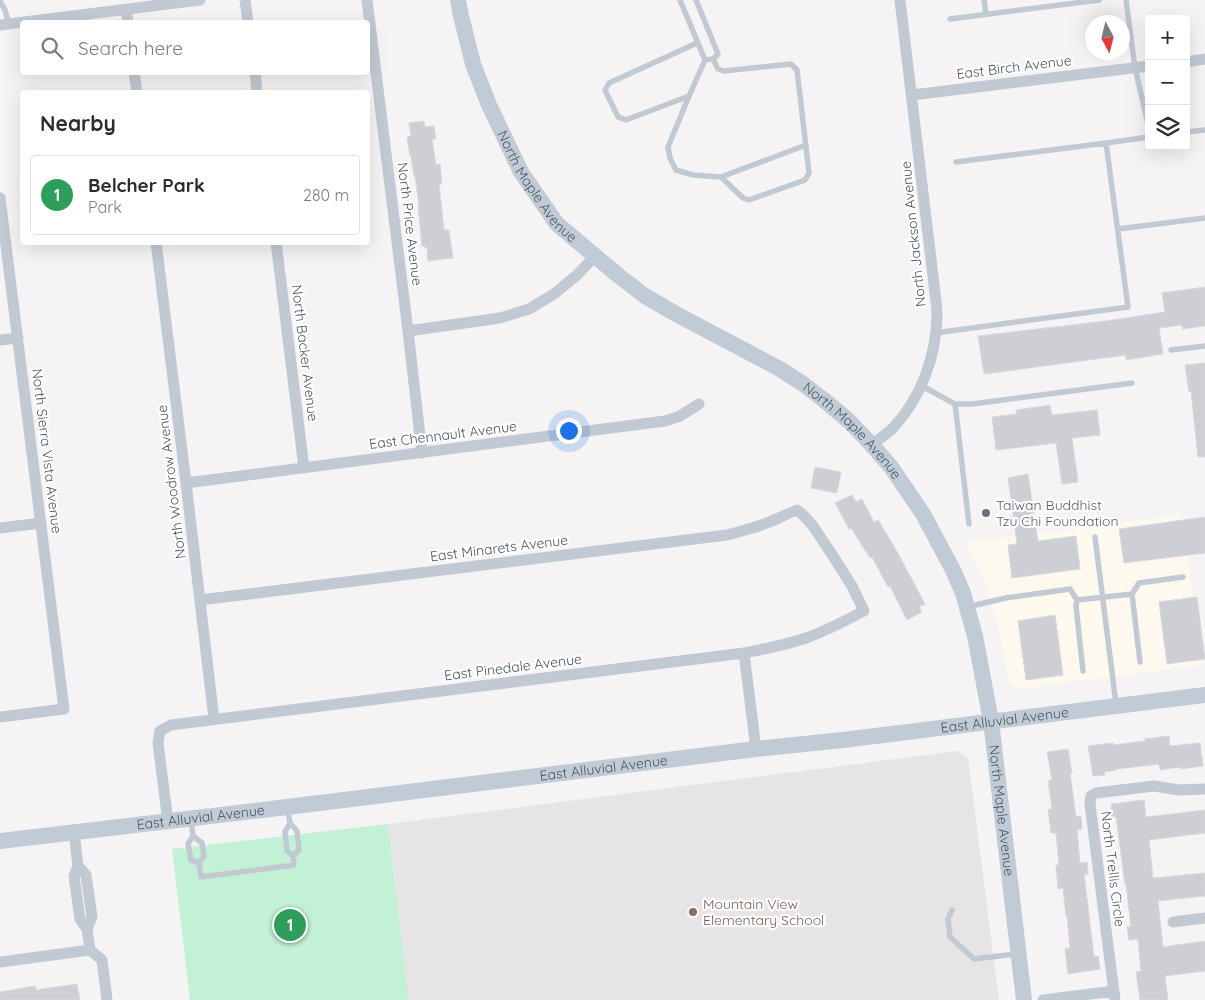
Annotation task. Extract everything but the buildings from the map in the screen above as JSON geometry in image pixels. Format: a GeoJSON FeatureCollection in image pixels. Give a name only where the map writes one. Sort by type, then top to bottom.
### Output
{"type":"FeatureCollection","features":[{"type":"Feature","properties":{"kind":"street"},"geometry":{"type":"LineString","coordinates":[[42,20],[200,0]]}},
{"type":"Feature","properties":{"kind":"street"},"geometry":{"type":"LineString","coordinates":[[245,0],[248,20]]}},
{"type":"Feature","properties":{"kind":"street","name":"North Price Avenue"},"geometry":{"type":"LineString","coordinates":[[367,0],[369,20]]}},
{"type":"Feature","properties":{"kind":"street","name":"North Maple Avenue"},"geometry":{"type":"LineString","coordinates":[[458,0],[473,64],[489,105],[521,172],[557,224],[619,276],[653,300],[780,369],[824,400],[849,421],[872,445],[891,468],[923,514],[953,570],[968,606],[975,636],[991,721],[1024,1000]]}},
{"type":"Feature","properties":{"kind":"street","name":"North Jackson Avenue"},"geometry":{"type":"LineString","coordinates":[[872,445],[892,429],[907,411],[922,386],[931,361],[937,316],[900,0]]}},
{"type":"Feature","properties":{"kind":"street"},"geometry":{"type":"LineString","coordinates":[[126,9],[128,20]]}},
{"type":"Feature","properties":{"kind":"street"},"geometry":{"type":"LineString","coordinates":[[4,25],[20,23]]}},
{"type":"Feature","properties":{"kind":"street","name":"North Price Avenue"},"geometry":{"type":"LineString","coordinates":[[370,24],[422,453]]}},
{"type":"Feature","properties":{"kind":"street"},"geometry":{"type":"LineString","coordinates":[[1190,61],[1205,59]]}},
{"type":"Feature","properties":{"kind":"street","name":"East Birch Avenue"},"geometry":{"type":"LineString","coordinates":[[912,95],[1145,67]]}},
{"type":"Feature","properties":{"kind":"street"},"geometry":{"type":"LineString","coordinates":[[134,75],[137,90]]}},
{"type":"Feature","properties":{"kind":"street"},"geometry":{"type":"LineString","coordinates":[[255,75],[257,90]]}},
{"type":"Feature","properties":{"kind":"street","name":"North Sierra Vista Avenue"},"geometry":{"type":"LineString","coordinates":[[0,198],[64,709],[0,717]]}},
{"type":"Feature","properties":{"kind":"street","name":"North Woodrow Avenue"},"geometry":{"type":"LineString","coordinates":[[156,245],[214,719]]}},
{"type":"Feature","properties":{"kind":"street","name":"North Backer Avenue"},"geometry":{"type":"LineString","coordinates":[[276,245],[304,468]]}},
{"type":"Feature","properties":{"kind":"street"},"geometry":{"type":"LineString","coordinates":[[408,331],[500,318],[528,309],[554,294],[577,275],[595,256]]}},
{"type":"Feature","properties":{"kind":"street"},"geometry":{"type":"LineString","coordinates":[[0,340],[18,338]]}},
{"type":"Feature","properties":{"kind":"street","name":"East Chennault Avenue"},"geometry":{"type":"LineString","coordinates":[[186,483],[665,421],[680,416],[699,404]]}},
{"type":"Feature","properties":{"kind":"street","name":"East Minarets Avenue"},"geometry":{"type":"LineString","coordinates":[[200,600],[727,535],[770,522],[798,510],[813,526],[831,553],[852,586],[864,611]]}},
{"type":"Feature","properties":{"kind":"street"},"geometry":{"type":"LineString","coordinates":[[0,528],[41,523]]}},
{"type":"Feature","properties":{"kind":"street","name":"East Pinedale Avenue"},"geometry":{"type":"LineString","coordinates":[[168,822],[158,743],[160,730],[171,725],[744,653],[774,648],[806,638],[864,611]]}},
{"type":"Feature","properties":{"kind":"street"},"geometry":{"type":"LineString","coordinates":[[744,653],[756,749]]}},
{"type":"Feature","properties":{"kind":"street","name":"East Alluvial Avenue"},"geometry":{"type":"LineString","coordinates":[[0,841],[1205,695]]}},
{"type":"Feature","properties":{"kind":"street","name":"North Trellis Circle"},"geometry":{"type":"LineString","coordinates":[[1114,995],[1090,804],[1091,796],[1096,793],[1154,786],[1180,790],[1205,789]]}},
{"type":"Feature","properties":{"kind":"street"},"geometry":{"type":"LineString","coordinates":[[74,832],[78,866],[86,874],[92,917],[87,929],[90,950],[102,960],[107,1000]]}},
{"type":"Feature","properties":{"kind":"street"},"geometry":{"type":"LineString","coordinates":[[1173,922],[1205,918]]}},
{"type":"Feature","properties":{"kind":"street"},"geometry":{"type":"LineString","coordinates":[[0,962],[90,950]]}},
{"type":"Feature","properties":{"kind":"street"},"geometry":{"type":"LineString","coordinates":[[1043,1000],[1114,995]]}},
{"type":"Feature","properties":{"kind":"lane"},"geometry":{"type":"LineString","coordinates":[[680,0],[705,60],[668,147],[670,158],[676,170],[693,175],[721,177],[806,145]]}},
{"type":"Feature","properties":{"kind":"lane"},"geometry":{"type":"LineString","coordinates":[[696,0],[718,54],[713,59],[705,60]]}},
{"type":"Feature","properties":{"kind":"lane"},"geometry":{"type":"LineString","coordinates":[[984,0],[986,14]]}},
{"type":"Feature","properties":{"kind":"lane"},"geometry":{"type":"LineString","coordinates":[[950,19],[1099,0]]}},
{"type":"Feature","properties":{"kind":"lane"},"geometry":{"type":"LineString","coordinates":[[1126,0],[1135,68],[1145,110]]}},
{"type":"Feature","properties":{"kind":"lane"},"geometry":{"type":"LineString","coordinates":[[0,1],[5,10],[4,25]]}},
{"type":"Feature","properties":{"kind":"lane"},"geometry":{"type":"LineString","coordinates":[[689,96],[626,120],[618,117],[605,90],[609,83],[698,42]]}},
{"type":"Feature","properties":{"kind":"lane"},"geometry":{"type":"LineString","coordinates":[[713,59],[718,69],[724,71],[790,64],[797,70],[809,173],[805,180],[749,200],[742,198],[721,177]]}},
{"type":"Feature","properties":{"kind":"lane"},"geometry":{"type":"LineString","coordinates":[[1190,132],[1205,130]]}},
{"type":"Feature","properties":{"kind":"lane"},"geometry":{"type":"LineString","coordinates":[[956,162],[1145,138]]}},
{"type":"Feature","properties":{"kind":"lane"},"geometry":{"type":"LineString","coordinates":[[935,333],[1128,307],[1106,143]]}},
{"type":"Feature","properties":{"kind":"lane"},"geometry":{"type":"LineString","coordinates":[[1118,229],[1205,218]]}},
{"type":"Feature","properties":{"kind":"lane"},"geometry":{"type":"LineString","coordinates":[[1171,350],[1205,346]]}},
{"type":"Feature","properties":{"kind":"lane"},"geometry":{"type":"LineString","coordinates":[[922,386],[955,404],[972,404],[1132,383]]}},
{"type":"Feature","properties":{"kind":"lane"},"geometry":{"type":"LineString","coordinates":[[955,404],[969,524]]}},
{"type":"Feature","properties":{"kind":"lane"},"geometry":{"type":"LineString","coordinates":[[1096,537],[1117,706]]}},
{"type":"Feature","properties":{"kind":"lane"},"geometry":{"type":"LineString","coordinates":[[1140,662],[1132,594],[1139,583],[1183,577]]}},
{"type":"Feature","properties":{"kind":"lane"},"geometry":{"type":"LineString","coordinates":[[968,606],[1006,598],[1070,589],[1077,600],[1076,606],[1083,671]]}},
{"type":"Feature","properties":{"kind":"lane"},"geometry":{"type":"LineString","coordinates":[[1077,600],[1132,594]]}},
{"type":"Feature","properties":{"kind":"lane"},"geometry":{"type":"LineString","coordinates":[[287,807],[290,824],[296,831],[299,850],[293,856]]}},
{"type":"Feature","properties":{"kind":"lane"},"geometry":{"type":"LineString","coordinates":[[190,819],[193,836],[188,844],[191,860],[199,863]]}},
{"type":"Feature","properties":{"kind":"lane"},"geometry":{"type":"LineString","coordinates":[[193,836],[202,843],[204,857],[199,863],[201,877],[294,865],[293,856],[287,851],[285,832],[290,824]]}},
{"type":"Feature","properties":{"kind":"lane"},"geometry":{"type":"LineString","coordinates":[[952,910],[948,919],[950,937],[974,959],[1018,954]]}},
{"type":"Feature","properties":{"kind":"shaded area"},"geometry":{"type":"Polygon","coordinates":[[[1183,515],[1202,665],[1018,689],[1009,682],[996,620],[984,581],[967,542],[1183,515]]]}},
{"type":"Feature","properties":{"kind":"shaded area","name":"Mountain View Elementary School"},"geometry":{"type":"Polygon","coordinates":[[[958,751],[968,758],[999,1000],[409,1000],[388,824],[958,751]]]}},
{"type":"Feature","properties":{"kind":"green space"},"geometry":{"type":"Polygon","coordinates":[[[388,824],[409,1000],[190,1000],[172,849],[388,824]]]}},
{"type":"Feature","properties":{"kind":"place","name":"Taiwan Buddhist Tzu Chi Foundation"},"geometry":{"type":"Point","coordinates":[986,513]}},
{"type":"Feature","properties":{"kind":"place","name":"Mountain View Elementary School"},"geometry":{"type":"Point","coordinates":[693,912]}},
{"type":"Feature","properties":{"kind":"place","name":"Belcher Park"},"geometry":{"type":"Point","coordinates":[290,925]}}]}
